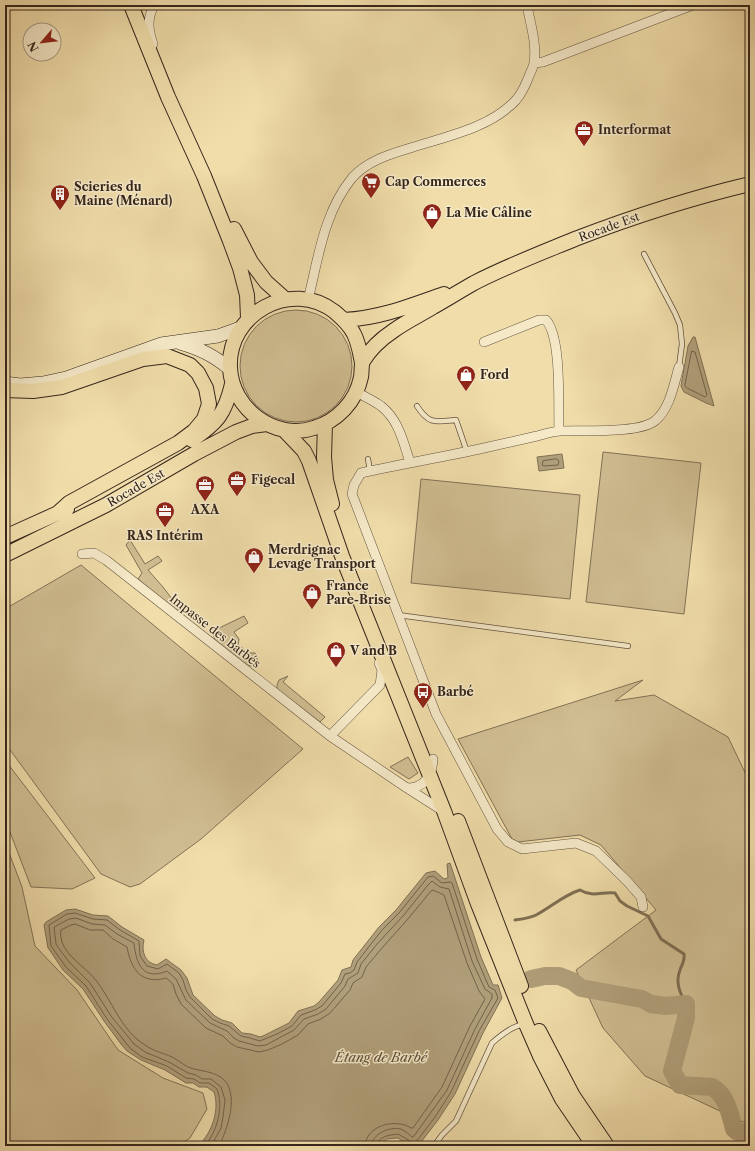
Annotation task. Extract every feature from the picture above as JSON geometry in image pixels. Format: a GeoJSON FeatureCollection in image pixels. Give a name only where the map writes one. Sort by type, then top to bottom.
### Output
{"type":"FeatureCollection","features":[{"type":"Feature","properties":{"kind":"main road"},"geometry":{"type":"LineString","coordinates":[[5,383],[20,385],[43,384],[161,344],[218,336],[244,323],[265,306],[285,300],[296,299],[308,300],[328,307],[344,320],[360,347],[362,363],[361,378],[349,405],[338,416],[325,424],[312,429],[298,431],[284,430],[267,424],[252,414],[240,401],[232,384],[230,369],[232,348],[244,323],[247,295],[240,268],[204,176],[168,97],[131,5]]}},
{"type":"Feature","properties":{"kind":"main road"},"geometry":{"type":"LineString","coordinates":[[204,176],[251,262],[266,282],[285,300]]}},
{"type":"Feature","properties":{"kind":"main road","name":"Rocade Est"},"geometry":{"type":"LineString","coordinates":[[473,284],[539,253],[607,227],[714,193],[750,184]]}},
{"type":"Feature","properties":{"kind":"main road"},"geometry":{"type":"LineString","coordinates":[[344,320],[364,319],[387,314],[473,284]]}},
{"type":"Feature","properties":{"kind":"main road"},"geometry":{"type":"LineString","coordinates":[[362,363],[376,343],[395,329],[473,284]]}},
{"type":"Feature","properties":{"kind":"main road"},"geometry":{"type":"LineString","coordinates":[[176,342],[204,351],[215,357],[230,369]]}},
{"type":"Feature","properties":{"kind":"main road"},"geometry":{"type":"LineString","coordinates":[[5,390],[33,391],[62,387],[143,359],[167,356],[190,365],[198,373],[206,388],[209,404],[204,419],[194,431],[178,443],[69,503],[59,512]]}},
{"type":"Feature","properties":{"kind":"main road","name":"Rocade Est"},"geometry":{"type":"LineString","coordinates":[[5,537],[72,507],[187,444],[210,428],[219,418],[228,402],[232,384]]}},
{"type":"Feature","properties":{"kind":"main road","name":"Rocade Est"},"geometry":{"type":"LineString","coordinates":[[5,555],[106,505],[194,454],[236,432],[252,426],[267,424]]}},
{"type":"Feature","properties":{"kind":"main road"},"geometry":{"type":"LineString","coordinates":[[325,424],[326,480],[334,509],[358,573],[433,759],[539,1031],[573,1096],[607,1146]]}},
{"type":"Feature","properties":{"kind":"main road"},"geometry":{"type":"LineString","coordinates":[[284,430],[304,451],[309,461],[326,511],[526,1024],[540,1056],[562,1099],[594,1146]]}},
{"type":"Feature","properties":{"kind":"street"},"geometry":{"type":"LineString","coordinates":[[154,5],[149,14],[149,30],[168,97]]}},
{"type":"Feature","properties":{"kind":"street"},"geometry":{"type":"LineString","coordinates":[[308,300],[330,216],[339,197],[352,178],[367,166],[384,157],[452,135],[492,119],[504,111],[517,99],[527,84],[534,63],[535,46],[527,5]]}},
{"type":"Feature","properties":{"kind":"street"},"geometry":{"type":"LineString","coordinates":[[534,63],[543,62],[693,5]]}},
{"type":"Feature","properties":{"kind":"street"},"geometry":{"type":"LineString","coordinates":[[484,342],[539,320],[546,320],[551,326],[557,355],[559,431]]}},
{"type":"Feature","properties":{"kind":"street"},"geometry":{"type":"LineString","coordinates":[[643,907],[641,898],[596,851],[576,843],[522,849],[508,842],[497,829],[436,714],[352,494],[354,485],[362,473],[370,471],[467,452],[559,431],[620,430],[645,425],[656,420],[664,410],[672,394],[679,368]]}},
{"type":"Feature","properties":{"kind":"street"},"geometry":{"type":"LineString","coordinates":[[356,392],[381,406],[389,414],[398,426],[410,462]]}},
{"type":"Feature","properties":{"kind":"street","name":"Impasse des Barbés"},"geometry":{"type":"LineString","coordinates":[[82,554],[94,554],[106,560],[330,736],[444,811]]}},
{"type":"Feature","properties":{"kind":"street"},"geometry":{"type":"LineString","coordinates":[[330,736],[380,685],[381,681],[382,670],[352,578]]}},
{"type":"Feature","properties":{"kind":"street"},"geometry":{"type":"LineString","coordinates":[[407,788],[413,788],[421,785],[430,775],[433,768],[433,759]]}},
{"type":"Feature","properties":{"kind":"lane"},"geometry":{"type":"LineString","coordinates":[[644,254],[680,325],[682,344],[679,368]]}},
{"type":"Feature","properties":{"kind":"lane"},"geometry":{"type":"LineString","coordinates":[[417,406],[424,416],[436,422],[456,420],[467,452]]}},
{"type":"Feature","properties":{"kind":"lane"},"geometry":{"type":"LineString","coordinates":[[368,460],[370,471]]}},
{"type":"Feature","properties":{"kind":"lane"},"geometry":{"type":"LineString","coordinates":[[398,615],[628,646]]}},
{"type":"Feature","properties":{"kind":"lane"},"geometry":{"type":"LineString","coordinates":[[434,1146],[442,1135],[456,1122],[492,1043],[516,1026],[526,1024]]}},
{"type":"Feature","properties":{"kind":"shaded area"},"geometry":{"type":"Polygon","coordinates":[[[296,310],[317,314],[336,326],[348,345],[352,366],[348,387],[336,406],[317,418],[296,422],[275,418],[256,406],[244,387],[240,366],[244,345],[256,326],[275,314],[296,310]]]}},
{"type":"Feature","properties":{"kind":"shaded area"},"geometry":{"type":"Polygon","coordinates":[[[603,452],[701,463],[684,614],[586,602],[603,452]]]}},
{"type":"Feature","properties":{"kind":"shaded area"},"geometry":{"type":"Polygon","coordinates":[[[421,479],[580,495],[570,599],[411,583],[421,479]]]}},
{"type":"Feature","properties":{"kind":"shaded area"},"geometry":{"type":"Polygon","coordinates":[[[130,540],[145,564],[158,556],[162,561],[148,570],[179,608],[178,610],[175,610],[138,579],[142,573],[126,545],[130,540]]]}},
{"type":"Feature","properties":{"kind":"shaded area"},"geometry":{"type":"Polygon","coordinates":[[[81,565],[303,749],[201,839],[140,884],[130,887],[101,874],[5,743],[5,609],[81,565]]]}},
{"type":"Feature","properties":{"kind":"shaded area"},"geometry":{"type":"Polygon","coordinates":[[[244,616],[248,623],[234,632],[239,639],[238,645],[249,653],[255,653],[257,656],[257,661],[252,666],[247,665],[215,640],[213,633],[215,630],[244,616]]]}},
{"type":"Feature","properties":{"kind":"shaded area"},"geometry":{"type":"Polygon","coordinates":[[[288,676],[283,682],[325,717],[320,722],[277,689],[279,680],[288,676]]]}},
{"type":"Feature","properties":{"kind":"shaded area"},"geometry":{"type":"Polygon","coordinates":[[[643,680],[615,701],[654,695],[728,737],[750,783],[750,1125],[645,1076],[603,1028],[576,970],[656,910],[601,845],[580,835],[518,842],[512,839],[458,739],[643,680]]]}},
{"type":"Feature","properties":{"kind":"shaded area"},"geometry":{"type":"Polygon","coordinates":[[[408,757],[418,773],[409,779],[390,767],[408,757]]]}},
{"type":"Feature","properties":{"kind":"shaded area"},"geometry":{"type":"Polygon","coordinates":[[[5,760],[95,878],[72,889],[31,887],[5,819],[5,760]]]}},
{"type":"Feature","properties":{"kind":"shaded area"},"geometry":{"type":"Polygon","coordinates":[[[5,842],[22,887],[35,946],[77,990],[118,1050],[163,1078],[203,1093],[207,1109],[190,1138],[182,1143],[181,1146],[5,1146],[5,842]]]}},
{"type":"Feature","properties":{"kind":"water"},"geometry":{"type":"Polygon","coordinates":[[[693,337],[695,337],[714,406],[684,392],[681,386],[688,346],[693,337]]]}},
{"type":"Feature","properties":{"kind":"water"},"geometry":{"type":"Polygon","coordinates":[[[562,454],[564,468],[539,471],[537,457],[562,454]]]}},
{"type":"Feature","properties":{"kind":"water","name":"Étang de Barbé"},"geometry":{"type":"Polygon","coordinates":[[[450,863],[481,957],[493,985],[498,985],[502,998],[483,1033],[455,1094],[438,1120],[418,1146],[409,1146],[398,1138],[387,1139],[378,1146],[198,1146],[207,1135],[214,1121],[216,1099],[214,1092],[207,1087],[199,1087],[193,1083],[186,1083],[165,1070],[141,1060],[127,1051],[104,1021],[83,989],[63,970],[48,948],[44,925],[46,922],[66,910],[75,909],[93,915],[108,916],[122,927],[144,940],[143,949],[149,962],[157,965],[166,959],[181,970],[187,978],[193,995],[215,1016],[232,1023],[242,1033],[260,1037],[289,1023],[298,1011],[314,1006],[319,1002],[338,980],[342,970],[351,967],[353,960],[379,927],[396,910],[426,873],[435,871],[444,879],[448,878],[447,864],[450,863]]]}},
{"type":"Feature","properties":{"kind":"waterway"},"geometry":{"type":"LineString","coordinates":[[515,920],[529,918],[536,915],[563,898],[580,890],[589,894],[615,893],[620,901],[627,906],[648,916],[661,939],[684,954],[684,961],[679,975],[678,984],[686,1004]]}},
{"type":"Feature","properties":{"kind":"waterway"},"geometry":{"type":"LineString","coordinates":[[531,979],[545,976],[559,976],[572,981],[581,988],[642,999],[651,1004],[665,1006],[686,1004],[686,1018],[672,1071],[680,1085],[712,1087],[724,1100],[734,1129],[738,1132],[750,1131]]}},
{"type":"Feature","properties":{"kind":"place","name":"Interformat"},"geometry":{"type":"Point","coordinates":[584,147]}},
{"type":"Feature","properties":{"kind":"place","name":"Cap Commerces"},"geometry":{"type":"Point","coordinates":[371,199]}},
{"type":"Feature","properties":{"kind":"place","name":"Scieries du Maine (Ménard)"},"geometry":{"type":"Point","coordinates":[60,211]}},
{"type":"Feature","properties":{"kind":"place","name":"La Mie Câline"},"geometry":{"type":"Point","coordinates":[432,230]}},
{"type":"Feature","properties":{"kind":"place","name":"Ford"},"geometry":{"type":"Point","coordinates":[466,392]}},
{"type":"Feature","properties":{"kind":"place","name":"Figecal"},"geometry":{"type":"Point","coordinates":[237,497]}},
{"type":"Feature","properties":{"kind":"place","name":"AXA"},"geometry":{"type":"Point","coordinates":[205,502]}},
{"type":"Feature","properties":{"kind":"place","name":"RAS Intérim"},"geometry":{"type":"Point","coordinates":[165,528]}},
{"type":"Feature","properties":{"kind":"place","name":"Merdrignac Levage Transport"},"geometry":{"type":"Point","coordinates":[254,574]}},
{"type":"Feature","properties":{"kind":"place","name":"France Pare-Brise"},"geometry":{"type":"Point","coordinates":[312,610]}},
{"type":"Feature","properties":{"kind":"place","name":"V and B"},"geometry":{"type":"Point","coordinates":[336,668]}},
{"type":"Feature","properties":{"kind":"place","name":"Barbé"},"geometry":{"type":"Point","coordinates":[423,709]}}]}
